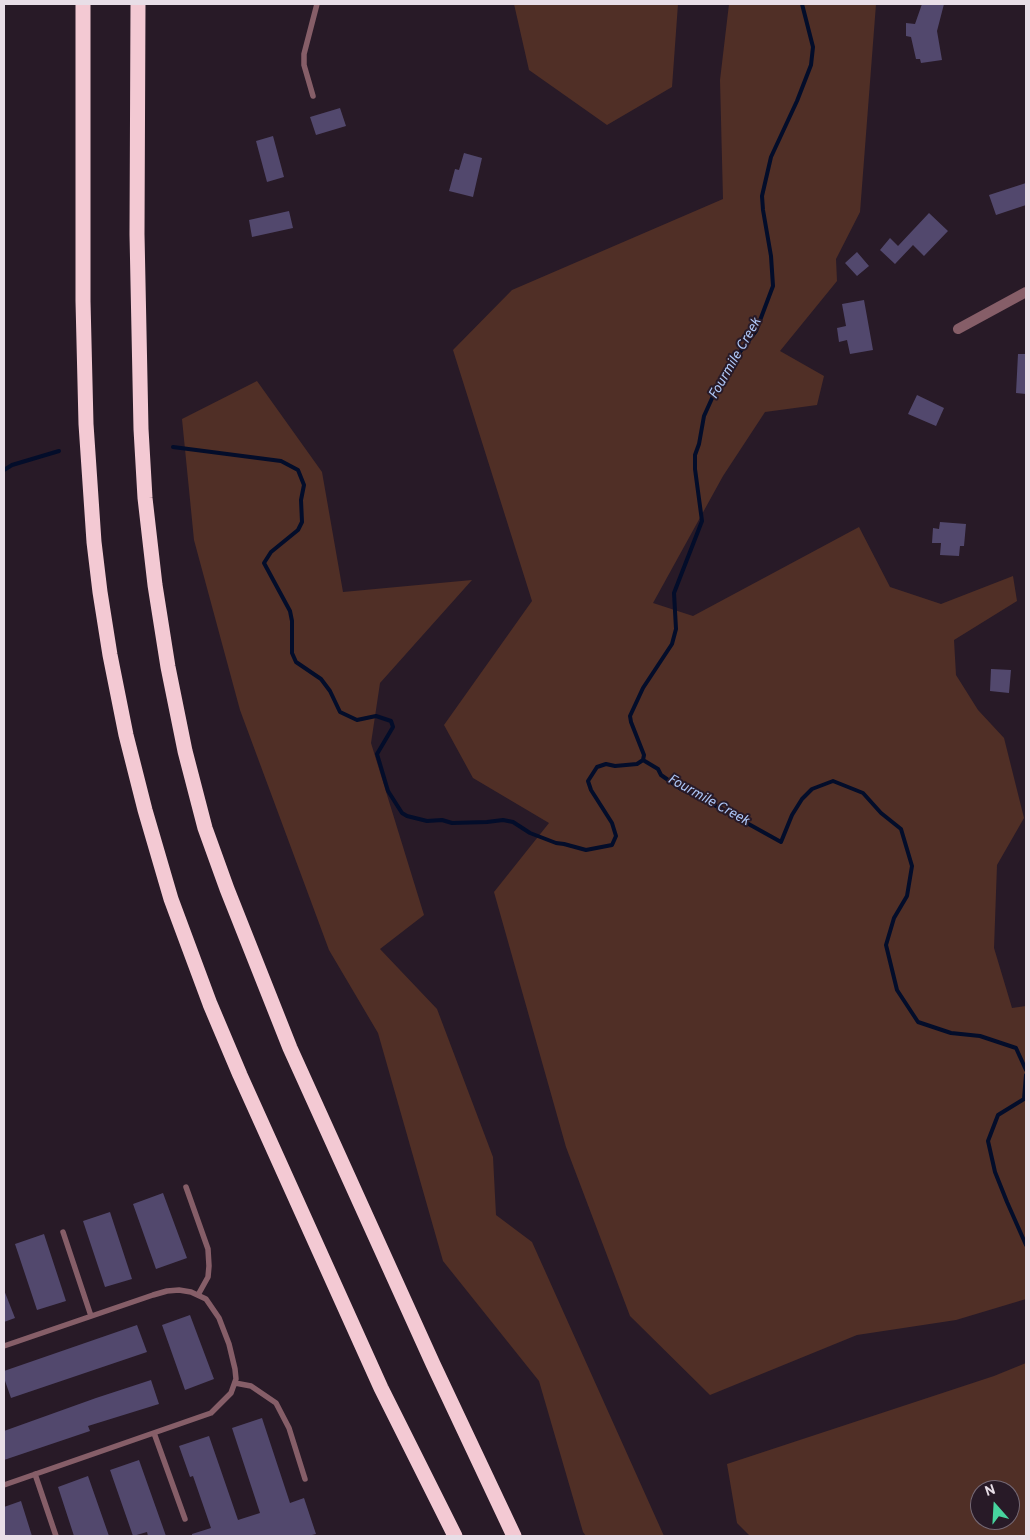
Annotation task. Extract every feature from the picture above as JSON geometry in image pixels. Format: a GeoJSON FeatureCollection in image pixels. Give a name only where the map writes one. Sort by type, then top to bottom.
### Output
{"type":"FeatureCollection","features":[{"type":"Feature","properties":{"kind":"highway"},"geometry":{"type":"LineString","coordinates":[[83,4],[83,301],[86,424],[94,542],[99,584],[110,655],[126,735],[145,810],[171,899],[210,1004],[381,1388],[456,1536]]}},
{"type":"Feature","properties":{"kind":"highway"},"geometry":{"type":"LineString","coordinates":[[138,4],[137,234],[141,429],[145,498],[159,612],[185,751],[205,828],[290,1048],[429,1355],[514,1536]]}},
{"type":"Feature","properties":{"kind":"street"},"geometry":{"type":"LineString","coordinates":[[958,328],[1026,292]]}},
{"type":"Feature","properties":{"kind":"lane"},"geometry":{"type":"LineString","coordinates":[[313,96],[304,64],[304,54],[317,4]]}},
{"type":"Feature","properties":{"kind":"lane"},"geometry":{"type":"LineString","coordinates":[[186,1187],[208,1249],[208,1277],[198,1295]]}},
{"type":"Feature","properties":{"kind":"lane"},"geometry":{"type":"LineString","coordinates":[[63,1232],[91,1316]]}},
{"type":"Feature","properties":{"kind":"lane"},"geometry":{"type":"LineString","coordinates":[[4,1346],[167,1291],[179,1290],[198,1295],[206,1300],[219,1318],[225,1332],[236,1379],[231,1393],[211,1413],[4,1485]]}},
{"type":"Feature","properties":{"kind":"lane"},"geometry":{"type":"LineString","coordinates":[[234,1383],[250,1386],[276,1403],[289,1428],[306,1479]]}},
{"type":"Feature","properties":{"kind":"lane"},"geometry":{"type":"LineString","coordinates":[[154,1433],[185,1519]]}},
{"type":"Feature","properties":{"kind":"lane"},"geometry":{"type":"LineString","coordinates":[[35,1474],[56,1536]]}},
{"type":"Feature","properties":{"kind":"shaded area"},"geometry":{"type":"Polygon","coordinates":[[[514,4],[678,4],[672,87],[607,125],[529,70],[514,4]]]}},
{"type":"Feature","properties":{"kind":"shaded area"},"geometry":{"type":"Polygon","coordinates":[[[729,4],[876,4],[860,212],[836,259],[837,281],[780,351],[824,376],[817,405],[765,412],[723,476],[653,603],[693,616],[859,527],[890,587],[941,604],[1013,576],[1017,601],[954,640],[956,675],[978,710],[1004,738],[1024,818],[997,865],[994,948],[1012,1008],[1026,1006],[1026,1299],[956,1320],[857,1335],[710,1395],[630,1316],[566,1147],[494,892],[549,823],[473,778],[444,725],[532,601],[453,350],[512,290],[723,199],[720,80],[729,4]]]}},
{"type":"Feature","properties":{"kind":"shaded area"},"geometry":{"type":"Polygon","coordinates":[[[257,381],[322,472],[343,592],[472,580],[380,683],[371,743],[424,915],[380,949],[437,1009],[493,1157],[496,1215],[532,1242],[664,1536],[586,1536],[583,1532],[539,1381],[443,1261],[378,1033],[329,950],[240,710],[194,540],[182,419],[257,381]]]}},
{"type":"Feature","properties":{"kind":"shaded area"},"geometry":{"type":"Polygon","coordinates":[[[1026,1363],[1026,1536],[750,1536],[737,1523],[727,1464],[994,1376],[1026,1363]]]}},
{"type":"Feature","properties":{"kind":"building"},"geometry":{"type":"Polygon","coordinates":[[[922,4],[944,4],[937,31],[942,60],[921,63],[920,59],[916,59],[911,37],[906,36],[906,23],[915,24],[922,4]]]}},
{"type":"Feature","properties":{"kind":"building"},"geometry":{"type":"Polygon","coordinates":[[[340,108],[346,126],[316,135],[310,117],[340,108]]]}},
{"type":"Feature","properties":{"kind":"building"},"geometry":{"type":"Polygon","coordinates":[[[273,136],[284,177],[267,182],[256,141],[273,136]]]}},
{"type":"Feature","properties":{"kind":"building"},"geometry":{"type":"Polygon","coordinates":[[[464,153],[482,158],[473,197],[449,191],[455,169],[459,170],[464,153]]]}},
{"type":"Feature","properties":{"kind":"building"},"geometry":{"type":"Polygon","coordinates":[[[1026,183],[1026,205],[996,215],[989,195],[1026,183]]]}},
{"type":"Feature","properties":{"kind":"building"},"geometry":{"type":"Polygon","coordinates":[[[289,211],[293,228],[252,237],[249,220],[289,211]]]}},
{"type":"Feature","properties":{"kind":"building"},"geometry":{"type":"Polygon","coordinates":[[[929,213],[948,231],[924,256],[913,245],[895,264],[880,250],[890,238],[898,246],[929,213]]]}},
{"type":"Feature","properties":{"kind":"building"},"geometry":{"type":"Polygon","coordinates":[[[857,252],[869,266],[857,276],[845,263],[857,252]]]}},
{"type":"Feature","properties":{"kind":"building"},"geometry":{"type":"Polygon","coordinates":[[[864,300],[873,350],[850,354],[847,340],[839,342],[837,328],[846,326],[842,304],[864,300]]]}},
{"type":"Feature","properties":{"kind":"building"},"geometry":{"type":"Polygon","coordinates":[[[1018,354],[1026,354],[1026,394],[1016,393],[1018,354]]]}},
{"type":"Feature","properties":{"kind":"building"},"geometry":{"type":"Polygon","coordinates":[[[917,395],[944,408],[936,426],[908,414],[917,395]]]}},
{"type":"Feature","properties":{"kind":"building"},"geometry":{"type":"Polygon","coordinates":[[[940,522],[966,524],[964,546],[960,546],[959,556],[940,555],[941,543],[932,543],[933,528],[939,529],[940,522]]]}},
{"type":"Feature","properties":{"kind":"building"},"geometry":{"type":"Polygon","coordinates":[[[991,669],[1011,670],[1009,693],[990,691],[991,669]]]}},
{"type":"Feature","properties":{"kind":"building"},"geometry":{"type":"Polygon","coordinates":[[[163,1193],[187,1258],[156,1269],[133,1204],[163,1193]]]}},
{"type":"Feature","properties":{"kind":"building"},"geometry":{"type":"Polygon","coordinates":[[[110,1212],[132,1279],[105,1287],[83,1221],[110,1212]]]}},
{"type":"Feature","properties":{"kind":"building"},"geometry":{"type":"Polygon","coordinates":[[[44,1234],[66,1301],[37,1310],[15,1244],[44,1234]]]}},
{"type":"Feature","properties":{"kind":"building"},"geometry":{"type":"Polygon","coordinates":[[[4,1290],[15,1318],[4,1322],[4,1290]]]}},
{"type":"Feature","properties":{"kind":"building"},"geometry":{"type":"Polygon","coordinates":[[[190,1315],[214,1379],[185,1390],[162,1325],[190,1315]]]}},
{"type":"Feature","properties":{"kind":"building"},"geometry":{"type":"Polygon","coordinates":[[[137,1325],[147,1352],[11,1398],[4,1378],[4,1371],[137,1325]]]}},
{"type":"Feature","properties":{"kind":"building"},"geometry":{"type":"Polygon","coordinates":[[[151,1380],[159,1404],[88,1426],[90,1431],[4,1460],[4,1431],[151,1380]]]}},
{"type":"Feature","properties":{"kind":"building"},"geometry":{"type":"Polygon","coordinates":[[[262,1418],[290,1503],[304,1498],[316,1534],[308,1536],[192,1536],[192,1534],[211,1528],[193,1476],[190,1477],[179,1446],[209,1436],[238,1520],[260,1513],[232,1428],[262,1418]]]}},
{"type":"Feature","properties":{"kind":"building"},"geometry":{"type":"Polygon","coordinates":[[[139,1460],[166,1536],[148,1536],[147,1532],[133,1536],[110,1470],[139,1460]]]}},
{"type":"Feature","properties":{"kind":"building"},"geometry":{"type":"Polygon","coordinates":[[[88,1476],[109,1536],[74,1536],[58,1487],[88,1476]]]}},
{"type":"Feature","properties":{"kind":"building"},"geometry":{"type":"Polygon","coordinates":[[[21,1501],[32,1536],[4,1536],[4,1507],[21,1501]]]}},
{"type":"Feature","properties":{"kind":"waterway","name":"Fourmile Creek"},"geometry":{"type":"LineString","coordinates":[[643,760],[644,755],[630,716],[643,688],[672,644],[676,629],[674,593],[702,521],[695,455],[704,416],[723,374],[756,331],[773,286],[771,256],[762,196],[771,157],[797,101],[811,65],[813,47],[802,4]]}},
{"type":"Feature","properties":{"kind":"waterway"},"geometry":{"type":"LineString","coordinates":[[173,447],[281,461],[298,470],[304,485],[301,500],[302,522],[298,530],[271,552],[264,563],[290,611],[292,621],[292,653],[296,662],[321,679],[330,691],[340,712],[357,720],[376,716],[391,721],[393,727],[377,754],[388,791],[402,813],[427,821],[442,820],[452,823],[503,820],[513,822],[530,833],[556,843],[586,850],[612,845],[616,836],[612,823],[591,790],[588,781],[597,767],[606,764],[615,766],[637,764],[643,760]]}},
{"type":"Feature","properties":{"kind":"waterway"},"geometry":{"type":"LineString","coordinates":[[4,470],[12,465],[59,451]]}},
{"type":"Feature","properties":{"kind":"waterway","name":"Fourmile Creek"},"geometry":{"type":"LineString","coordinates":[[643,760],[658,769],[661,775],[681,789],[781,842],[792,815],[802,799],[812,789],[833,781],[863,793],[881,813],[901,829],[912,866],[907,896],[894,918],[886,945],[897,990],[918,1022],[951,1033],[980,1036],[1016,1048],[1026,1070]]}},
{"type":"Feature","properties":{"kind":"waterway","name":"Fourmile Creek"},"geometry":{"type":"LineString","coordinates":[[1026,1075],[1024,1099],[998,1115],[988,1141],[995,1172],[1026,1245]]}}]}
